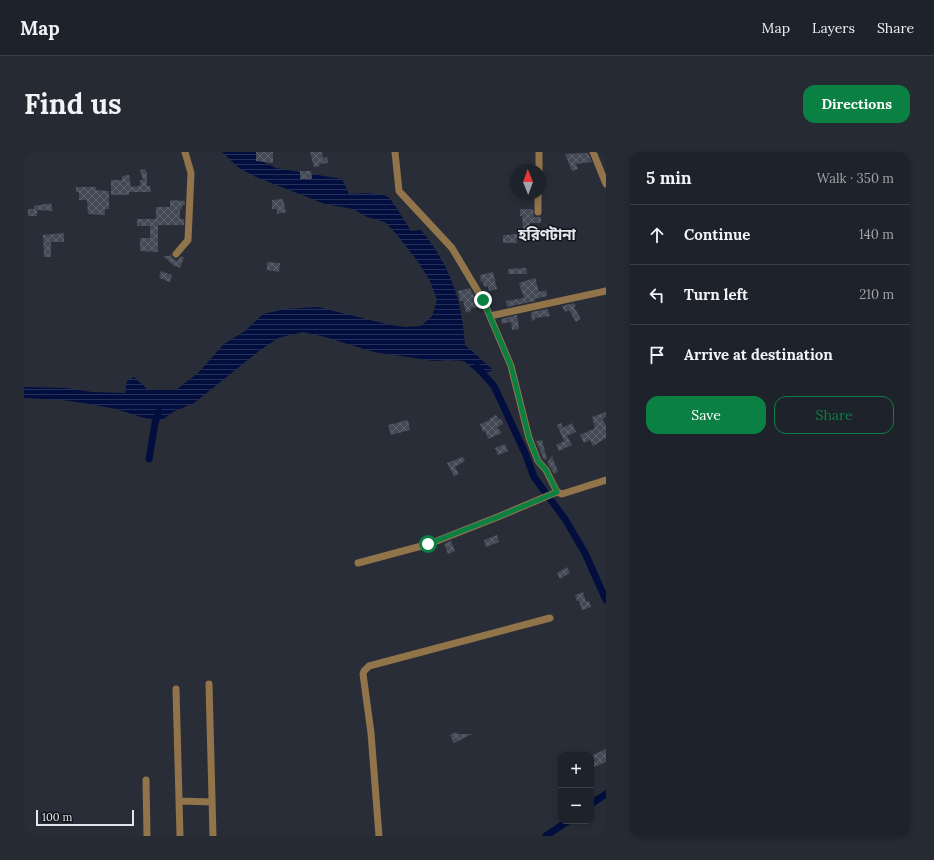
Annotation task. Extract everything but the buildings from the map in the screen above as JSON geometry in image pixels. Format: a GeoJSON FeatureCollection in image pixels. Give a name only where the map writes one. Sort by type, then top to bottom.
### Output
{"type":"FeatureCollection","features":[{"type":"Feature","properties":{"kind":"street"},"geometry":{"type":"LineString","coordinates":[[176,254],[188,240],[191,173],[185,152]]}},
{"type":"Feature","properties":{"kind":"street"},"geometry":{"type":"LineString","coordinates":[[395,152],[399,191],[452,248],[483,300],[511,366],[529,438],[538,461],[546,470],[557,492]]}},
{"type":"Feature","properties":{"kind":"street"},"geometry":{"type":"LineString","coordinates":[[539,152],[539,164]]}},
{"type":"Feature","properties":{"kind":"street"},"geometry":{"type":"LineString","coordinates":[[593,152],[606,184]]}},
{"type":"Feature","properties":{"kind":"street"},"geometry":{"type":"LineString","coordinates":[[538,200],[538,212]]}},
{"type":"Feature","properties":{"kind":"street"},"geometry":{"type":"LineString","coordinates":[[490,316],[606,291]]}},
{"type":"Feature","properties":{"kind":"street"},"geometry":{"type":"LineString","coordinates":[[358,563],[428,544],[557,492],[562,494],[606,480]]}},
{"type":"Feature","properties":{"kind":"street"},"geometry":{"type":"LineString","coordinates":[[379,836],[371,733],[363,674],[364,671],[369,666],[550,618]]}},
{"type":"Feature","properties":{"kind":"street"},"geometry":{"type":"LineString","coordinates":[[209,684],[213,836]]}},
{"type":"Feature","properties":{"kind":"street"},"geometry":{"type":"LineString","coordinates":[[176,689],[180,836]]}},
{"type":"Feature","properties":{"kind":"street"},"geometry":{"type":"LineString","coordinates":[[146,780],[146,836]]}},
{"type":"Feature","properties":{"kind":"street"},"geometry":{"type":"LineString","coordinates":[[179,801],[212,802]]}},
{"type":"Feature","properties":{"kind":"shaded area"},"geometry":{"type":"Polygon","coordinates":[[[222,152],[256,152],[265,163],[276,168],[342,179],[349,194],[364,193],[384,195],[388,197],[411,231],[421,230],[440,256],[453,284],[457,298],[461,313],[465,345],[493,370],[480,375],[464,361],[434,361],[374,352],[303,332],[278,338],[259,351],[194,403],[173,412],[162,420],[144,418],[116,409],[90,404],[62,400],[24,398],[24,387],[66,388],[92,392],[125,393],[127,381],[134,377],[148,390],[176,390],[198,373],[224,344],[245,331],[263,314],[286,309],[318,307],[390,325],[405,327],[421,326],[432,316],[437,300],[430,281],[419,263],[385,222],[367,217],[353,209],[325,204],[256,177],[239,168],[222,152]]]}},
{"type":"Feature","properties":{"kind":"waterway"},"geometry":{"type":"LineString","coordinates":[[477,367],[494,386],[526,455],[534,477],[565,519],[585,553],[606,600]]}},
{"type":"Feature","properties":{"kind":"waterway"},"geometry":{"type":"LineString","coordinates":[[149,459],[155,423],[159,412]]}},
{"type":"Feature","properties":{"kind":"waterway"},"geometry":{"type":"LineString","coordinates":[[594,802],[606,794]]}},
{"type":"Feature","properties":{"kind":"waterway"},"geometry":{"type":"LineString","coordinates":[[546,836],[564,824]]}},
{"type":"Feature","properties":{"kind":"district","name":"হরিণটানা"},"geometry":{"type":"Point","coordinates":[547,234]}},
{"type":"Feature","properties":{"kind":"route"},"geometry":{"type":"LineString","coordinates":[[428,544],[557,492],[546,470],[538,461],[529,438],[511,366],[483,300]]}}]}
